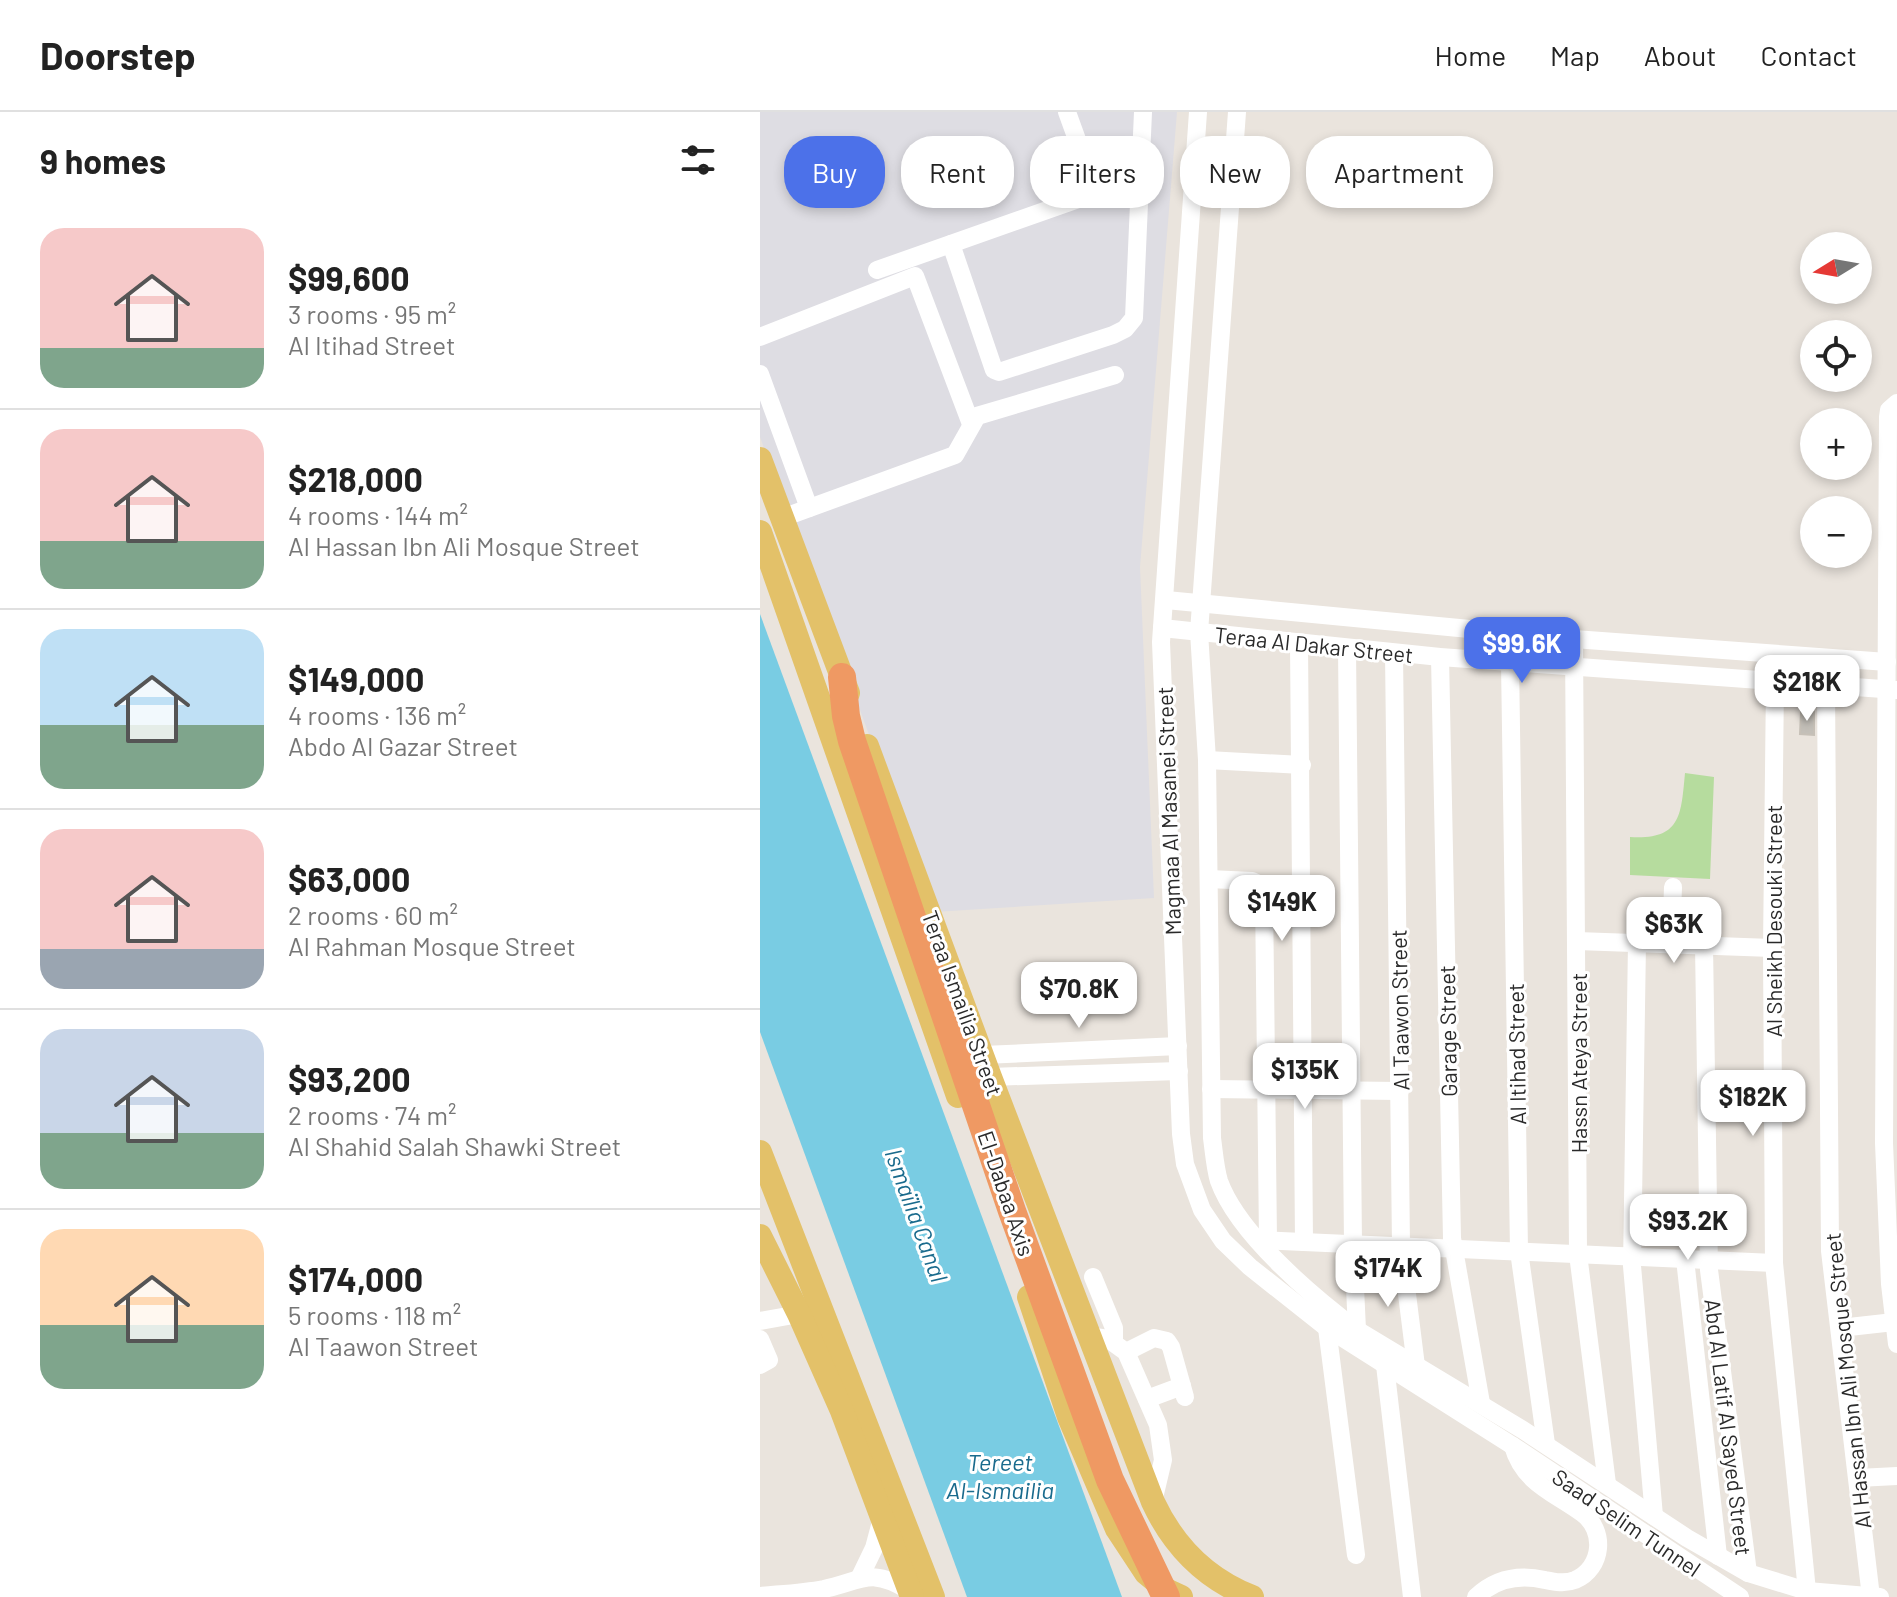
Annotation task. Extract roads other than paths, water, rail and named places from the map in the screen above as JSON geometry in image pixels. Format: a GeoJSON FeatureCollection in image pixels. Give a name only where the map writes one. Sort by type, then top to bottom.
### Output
{"type":"FeatureCollection","features":[{"type":"Feature","properties":{"kind":"highway","name":"El-Dabaa Axis"},"geometry":{"type":"LineString","coordinates":[[842,677],[846,716],[866,782],[1012,1211],[1110,1480],[1166,1597]]}},
{"type":"Feature","properties":{"kind":"highway"},"geometry":{"type":"LineString","coordinates":[[1037,1319],[1059,1361],[1117,1521],[1153,1597]]}},
{"type":"Feature","properties":{"kind":"main road","name":"Teraa Ismailia Street"},"geometry":{"type":"LineString","coordinates":[[760,459],[1153,1502],[1170,1534],[1194,1562],[1224,1584],[1252,1597]]}},
{"type":"Feature","properties":{"kind":"main road","name":"Teraa Ismailia Street"},"geometry":{"type":"LineString","coordinates":[[760,532],[1069,1417],[1117,1529],[1146,1573],[1168,1591],[1181,1597]]}},
{"type":"Feature","properties":{"kind":"main road"},"geometry":{"type":"LineString","coordinates":[[760,1152],[918,1595]]}},
{"type":"Feature","properties":{"kind":"main road"},"geometry":{"type":"LineString","coordinates":[[761,1242],[799,1314],[842,1411],[882,1518],[918,1595]]}},
{"type":"Feature","properties":{"kind":"street"},"geometry":{"type":"LineString","coordinates":[[1067,112],[1076,136]]}},
{"type":"Feature","properties":{"kind":"street"},"geometry":{"type":"LineString","coordinates":[[1142,136],[1143,112]]}},
{"type":"Feature","properties":{"kind":"street","name":"Magmaa Al Masanei Street"},"geometry":{"type":"LineString","coordinates":[[1198,112],[1162,628],[1185,1164],[1194,1193],[1211,1226],[1235,1255],[1327,1328],[1513,1446],[1522,1467],[1537,1484],[1587,1517],[1594,1525],[1599,1546],[1597,1556],[1585,1574],[1576,1580],[1565,1583],[1533,1578],[1510,1579],[1497,1582],[1476,1597]]}},
{"type":"Feature","properties":{"kind":"street","name":"Magmaa Al Masanei Street"},"geometry":{"type":"LineString","coordinates":[[1237,112],[1199,632],[1207,760],[1212,1138],[1219,1181],[1231,1205],[1304,1287],[1357,1330],[1481,1403],[1654,1516],[1748,1573],[1807,1591],[1880,1597]]}},
{"type":"Feature","properties":{"kind":"street"},"geometry":{"type":"LineString","coordinates":[[877,270],[1051,208]]}},
{"type":"Feature","properties":{"kind":"street"},"geometry":{"type":"LineString","coordinates":[[951,244],[994,370],[999,372],[1125,329],[1134,318],[1139,208]]}},
{"type":"Feature","properties":{"kind":"street"},"geometry":{"type":"LineString","coordinates":[[760,337],[915,276],[971,424]]}},
{"type":"Feature","properties":{"kind":"street"},"geometry":{"type":"LineString","coordinates":[[760,374],[809,508]]}},
{"type":"Feature","properties":{"kind":"street"},"geometry":{"type":"LineString","coordinates":[[782,518],[955,455],[977,416],[1115,375]]}},
{"type":"Feature","properties":{"kind":"street"},"geometry":{"type":"LineString","coordinates":[[1897,403],[1889,410],[1888,417],[1887,662],[1892,690],[1884,1143],[1897,1344]]}},
{"type":"Feature","properties":{"kind":"street","name":"Teraa Al Dakar Street"},"geometry":{"type":"LineString","coordinates":[[1166,600],[1574,639],[1887,662]]}},
{"type":"Feature","properties":{"kind":"street","name":"Teraa Al Dakar Street"},"geometry":{"type":"LineString","coordinates":[[1162,628],[1510,663],[1892,690]]}},
{"type":"Feature","properties":{"kind":"street","name":"Hassn Ateya Street"},"geometry":{"type":"LineString","coordinates":[[1574,639],[1578,1254],[1607,1484]]}},
{"type":"Feature","properties":{"kind":"street"},"geometry":{"type":"LineString","coordinates":[[1299,643],[1304,1242]]}},
{"type":"Feature","properties":{"kind":"street"},"geometry":{"type":"LineString","coordinates":[[1347,648],[1353,1244],[1357,1330]]}},
{"type":"Feature","properties":{"kind":"street","name":"Al Taawon Street"},"geometry":{"type":"LineString","coordinates":[[1394,653],[1401,1246],[1416,1366]]}},
{"type":"Feature","properties":{"kind":"street","name":"Garage Street"},"geometry":{"type":"LineString","coordinates":[[1440,657],[1453,1248],[1481,1403]]}},
{"type":"Feature","properties":{"kind":"street","name":"Al Itihad Street"},"geometry":{"type":"LineString","coordinates":[[1510,663],[1519,1251],[1546,1444]]}},
{"type":"Feature","properties":{"kind":"street","name":"Al Sheikh Desouki Street"},"geometry":{"type":"LineString","coordinates":[[1775,682],[1772,948],[1774,1263],[1807,1591]]}},
{"type":"Feature","properties":{"kind":"street","name":"Al Hassan Ibn Ali Mosque Street"},"geometry":{"type":"LineString","coordinates":[[1826,685],[1830,1251],[1871,1597]]}},
{"type":"Feature","properties":{"kind":"street"},"geometry":{"type":"LineString","coordinates":[[1207,760],[1302,765]]}},
{"type":"Feature","properties":{"kind":"street"},"geometry":{"type":"LineString","coordinates":[[1209,879],[1252,881],[1263,889],[1267,1090],[1264,1240],[1774,1263]]}},
{"type":"Feature","properties":{"kind":"street"},"geometry":{"type":"LineString","coordinates":[[1671,944],[1673,887]]}},
{"type":"Feature","properties":{"kind":"street"},"geometry":{"type":"LineString","coordinates":[[1577,941],[1772,948]]}},
{"type":"Feature","properties":{"kind":"street"},"geometry":{"type":"LineString","coordinates":[[1637,943],[1632,1257],[1654,1516]]}},
{"type":"Feature","properties":{"kind":"street","name":"Abd Al Latif Al Sayed Street"},"geometry":{"type":"LineString","coordinates":[[1704,945],[1709,1260],[1748,1573]]}},
{"type":"Feature","properties":{"kind":"street"},"geometry":{"type":"LineString","coordinates":[[987,1066],[1178,1046]]}},
{"type":"Feature","properties":{"kind":"street"},"geometry":{"type":"LineString","coordinates":[[987,1066],[1179,1071]]}},
{"type":"Feature","properties":{"kind":"street"},"geometry":{"type":"LineString","coordinates":[[1211,1089],[1400,1091]]}},
{"type":"Feature","properties":{"kind":"street"},"geometry":{"type":"LineString","coordinates":[[1194,1193],[1219,1181]]}},
{"type":"Feature","properties":{"kind":"street"},"geometry":{"type":"LineString","coordinates":[[1685,1259],[1718,1556]]}},
{"type":"Feature","properties":{"kind":"street"},"geometry":{"type":"LineString","coordinates":[[1093,1277],[1120,1347],[1158,1425],[1162,1452],[1161,1478],[1153,1502]]}},
{"type":"Feature","properties":{"kind":"street"},"geometry":{"type":"LineString","coordinates":[[760,1321],[799,1314]]}},
{"type":"Feature","properties":{"kind":"street"},"geometry":{"type":"LineString","coordinates":[[1840,1328],[1894,1322]]}},
{"type":"Feature","properties":{"kind":"street"},"geometry":{"type":"LineString","coordinates":[[1327,1328],[1356,1555]]}},
{"type":"Feature","properties":{"kind":"street"},"geometry":{"type":"LineString","coordinates":[[1089,1336],[1120,1347],[1154,1338],[1167,1341],[1183,1391],[1147,1399]]}},
{"type":"Feature","properties":{"kind":"street"},"geometry":{"type":"LineString","coordinates":[[760,1339],[769,1358],[768,1363],[760,1365]]}},
{"type":"Feature","properties":{"kind":"street"},"geometry":{"type":"LineString","coordinates":[[1385,1365],[1412,1597]]}},
{"type":"Feature","properties":{"kind":"street"},"geometry":{"type":"LineString","coordinates":[[1513,1446],[1523,1430]]}},
{"type":"Feature","properties":{"kind":"street","name":"Saad Selim Tunnel"},"geometry":{"type":"LineString","coordinates":[[1513,1446],[1740,1597]]}},
{"type":"Feature","properties":{"kind":"street"},"geometry":{"type":"LineString","coordinates":[[1858,1478],[1897,1476]]}},
{"type":"Feature","properties":{"kind":"street"},"geometry":{"type":"LineString","coordinates":[[860,1577],[874,1548],[882,1518]]}},
{"type":"Feature","properties":{"kind":"street"},"geometry":{"type":"LineString","coordinates":[[760,1596],[824,1589],[860,1577],[891,1581],[918,1595]]}},
{"type":"Feature","properties":{"kind":"water","name":"Tereet Al-Ismailia"},"geometry":{"type":"Polygon","coordinates":[[[760,614],[1122,1597],[967,1597],[760,1032],[760,614]]]}},
{"type":"Feature","properties":{"kind":"water label","name":"Ismaïlia Canal"},"geometry":{"type":"Point","coordinates":[917,1215]}}]}
